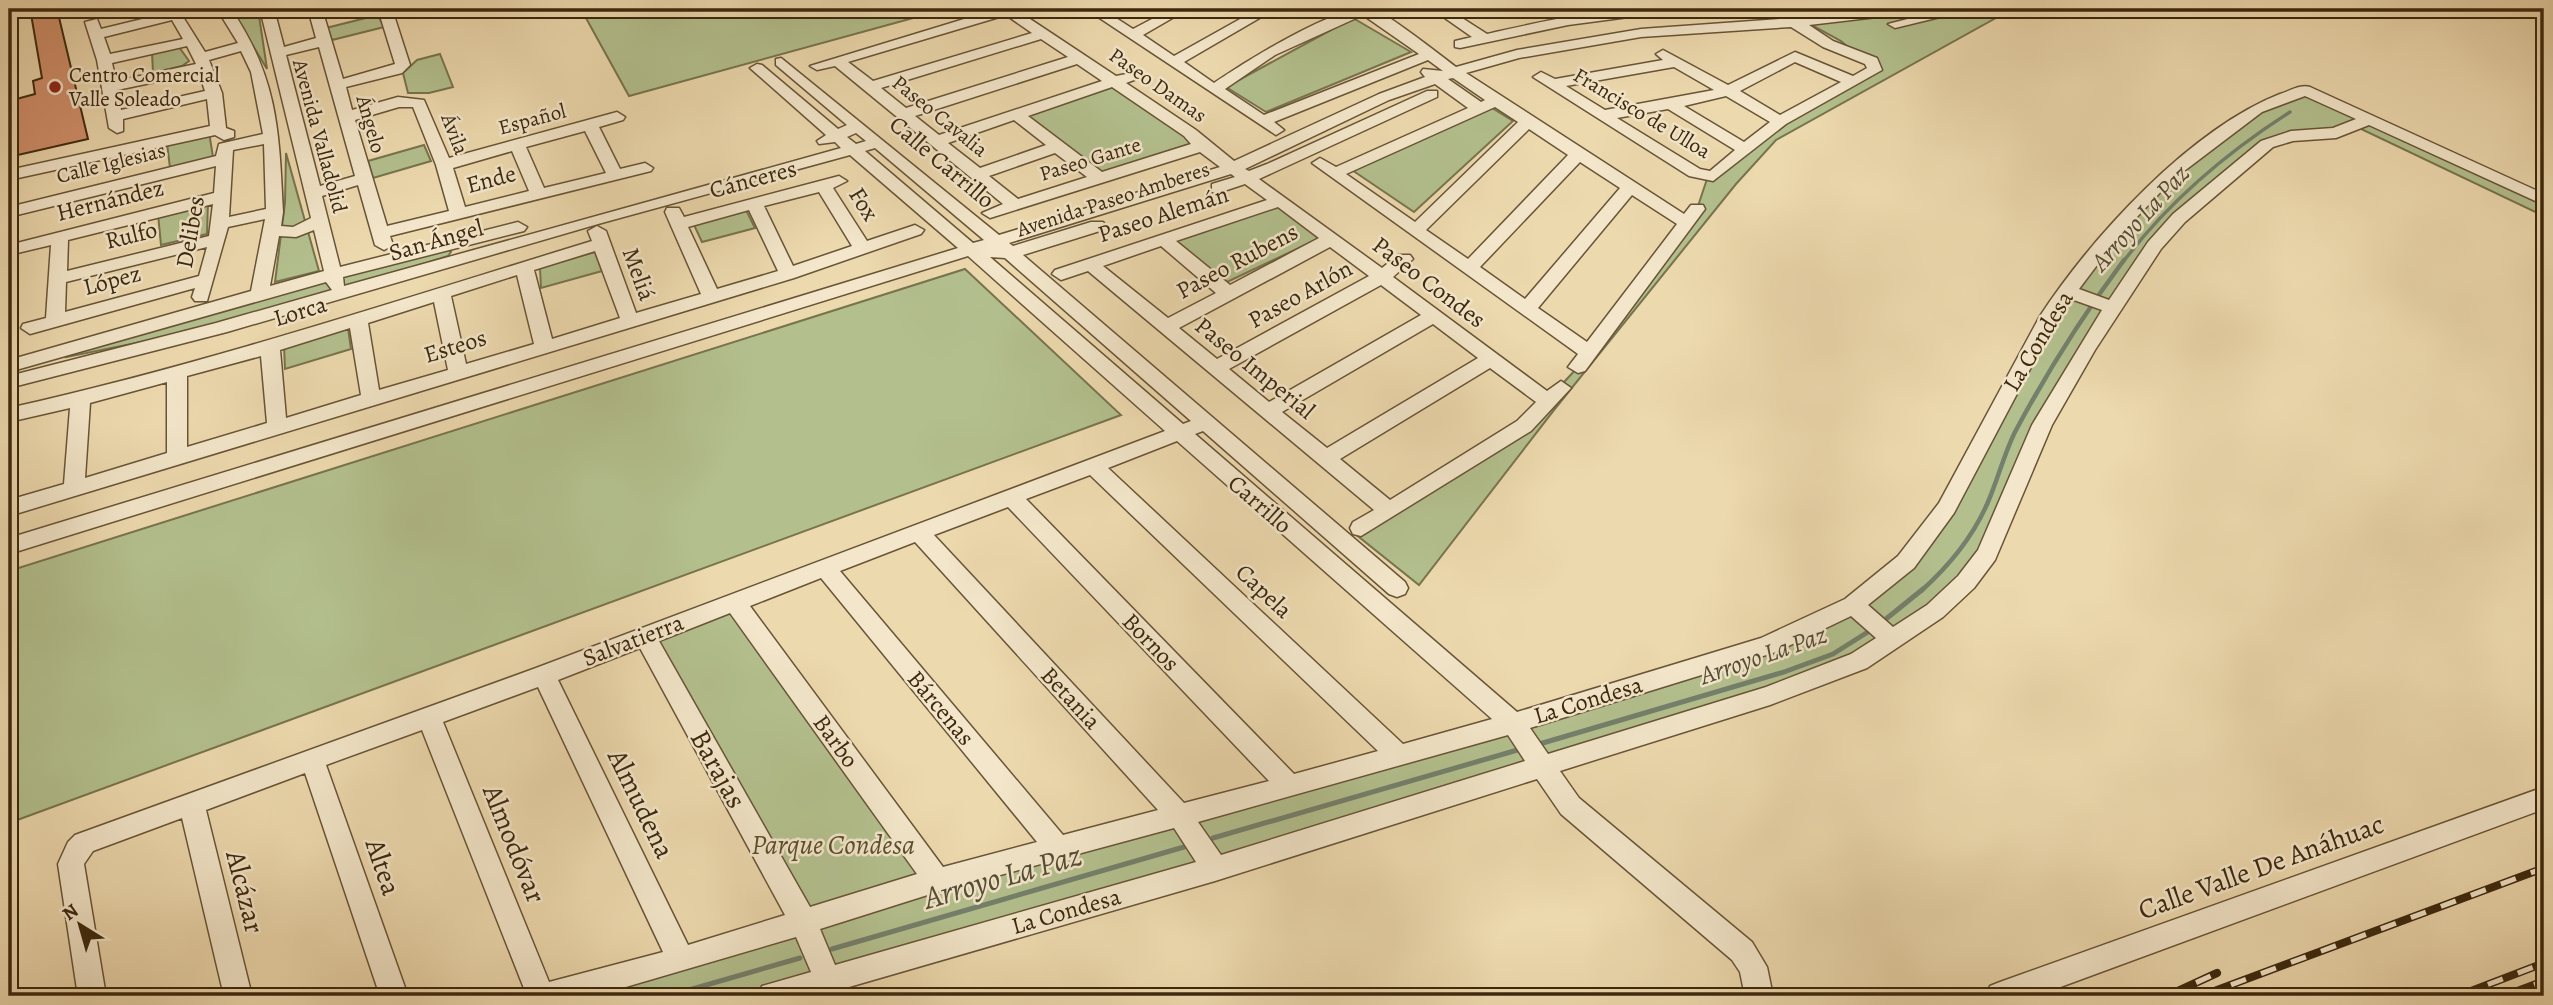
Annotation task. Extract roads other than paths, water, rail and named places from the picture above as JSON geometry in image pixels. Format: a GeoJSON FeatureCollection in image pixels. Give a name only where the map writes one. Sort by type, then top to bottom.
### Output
{"type":"FeatureCollection","features":[{"type":"Feature","properties":{"kind":"main road"},"geometry":{"type":"LineString","coordinates":[[9,12],[22,9]]}},
{"type":"Feature","properties":{"kind":"street","name":"Avenida Valladolid"},"geometry":{"type":"LineString","coordinates":[[224,9],[245,41],[261,80],[271,131],[274,213],[260,294]]}},
{"type":"Feature","properties":{"kind":"street","name":"Avenida Valladolid"},"geometry":{"type":"LineString","coordinates":[[267,9],[333,274],[329,329]]}},
{"type":"Feature","properties":{"kind":"street","name":"Ángelo"},"geometry":{"type":"LineString","coordinates":[[315,9],[386,250]]}},
{"type":"Feature","properties":{"kind":"street"},"geometry":{"type":"LineString","coordinates":[[337,85],[397,70],[403,65],[385,9]]}},
{"type":"Feature","properties":{"kind":"street"},"geometry":{"type":"LineString","coordinates":[[1097,9],[1269,126],[1429,55]]}},
{"type":"Feature","properties":{"kind":"street"},"geometry":{"type":"LineString","coordinates":[[1133,36],[1181,9]]}},
{"type":"Feature","properties":{"kind":"street"},"geometry":{"type":"LineString","coordinates":[[1174,62],[1268,9]]}},
{"type":"Feature","properties":{"kind":"street"},"geometry":{"type":"LineString","coordinates":[[1215,89],[1299,36],[1364,9],[1429,55],[1479,108]]}},
{"type":"Feature","properties":{"kind":"street"},"geometry":{"type":"LineString","coordinates":[[1439,9],[1483,38]]}},
{"type":"Feature","properties":{"kind":"street"},"geometry":{"type":"LineString","coordinates":[[1460,44],[1568,21],[1659,9]]}},
{"type":"Feature","properties":{"kind":"street","name":"Avenida Paseo Amberes"},"geometry":{"type":"LineString","coordinates":[[971,250],[1002,248],[1226,175],[1364,106],[1436,78],[1468,82],[1522,67],[1622,48],[1911,9]]}},
{"type":"Feature","properties":{"kind":"street","name":"Avenida Paseo Amberes"},"geometry":{"type":"LineString","coordinates":[[1247,178],[1291,160],[1452,80],[1517,54],[1596,38],[1683,28],[1786,24],[1888,25],[1966,9]]}},
{"type":"Feature","properties":{"kind":"street"},"geometry":{"type":"LineString","coordinates":[[817,66],[1007,10]]}},
{"type":"Feature","properties":{"kind":"street","name":"Paseo Damas"},"geometry":{"type":"LineString","coordinates":[[1007,10],[1190,133],[1195,150],[1261,208]]}},
{"type":"Feature","properties":{"kind":"street"},"geometry":{"type":"LineString","coordinates":[[173,12],[94,28],[111,88],[117,122],[214,93]]}},
{"type":"Feature","properties":{"kind":"street","name":"Delibes"},"geometry":{"type":"LineString","coordinates":[[173,12],[200,53],[214,93],[222,149],[220,217],[201,297]]}},
{"type":"Feature","properties":{"kind":"street"},"geometry":{"type":"LineString","coordinates":[[1671,104],[1744,149],[1780,121],[1875,70],[1872,61],[1786,24]]}},
{"type":"Feature","properties":{"kind":"street"},"geometry":{"type":"LineString","coordinates":[[870,87],[1043,34]]}},
{"type":"Feature","properties":{"kind":"street"},"geometry":{"type":"LineString","coordinates":[[275,48],[322,36]]}},
{"type":"Feature","properties":{"kind":"street"},"geometry":{"type":"LineString","coordinates":[[111,88],[200,53],[245,41]]}},
{"type":"Feature","properties":{"kind":"street"},"geometry":{"type":"LineString","coordinates":[[104,60],[200,53]]}},
{"type":"Feature","properties":{"kind":"street"},"geometry":{"type":"LineString","coordinates":[[1605,115],[1729,91],[1793,57],[1805,58],[1854,82]]}},
{"type":"Feature","properties":{"kind":"street"},"geometry":{"type":"LineString","coordinates":[[904,114],[1080,58]]}},
{"type":"Feature","properties":{"kind":"street","name":"Francisco de Ulloa"},"geometry":{"type":"LineString","coordinates":[[1729,91],[1670,58],[1548,81],[1695,173],[1708,176],[1718,174],[1744,149]]}},
{"type":"Feature","properties":{"kind":"street","name":"Paseo Cavalia"},"geometry":{"type":"LineString","coordinates":[[837,60],[1016,206]]}},
{"type":"Feature","properties":{"kind":"street"},"geometry":{"type":"LineString","coordinates":[[1412,61],[1436,78]]}},
{"type":"Feature","properties":{"kind":"street","name":"Calle Carrillo"},"geometry":{"type":"LineString","coordinates":[[781,62],[1397,588]]}},
{"type":"Feature","properties":{"kind":"street","name":"Calle Carrillo"},"geometry":{"type":"LineString","coordinates":[[757,68],[971,250]]}},
{"type":"Feature","properties":{"kind":"street"},"geometry":{"type":"LineString","coordinates":[[938,141],[1137,74]]}},
{"type":"Feature","properties":{"kind":"street"},"geometry":{"type":"LineString","coordinates":[[1468,82],[1630,187],[1692,216],[1583,360],[1527,309],[1327,168],[1496,102]]}},
{"type":"Feature","properties":{"kind":"street","name":"La Condesa"},"geometry":{"type":"LineString","coordinates":[[543,996],[681,960],[937,880],[1290,786],[1398,754],[1515,726],[1768,645],[1856,607],[1906,562],[1947,508],[2023,361],[2127,216],[2165,178],[2257,109],[2305,90],[2363,123]]}},
{"type":"Feature","properties":{"kind":"street"},"geometry":{"type":"LineString","coordinates":[[1729,91],[1780,121]]}},
{"type":"Feature","properties":{"kind":"street","name":"Ávila"},"geometry":{"type":"LineString","coordinates":[[347,117],[414,100],[421,106],[444,165],[458,213]]}},
{"type":"Feature","properties":{"kind":"street"},"geometry":{"type":"LineString","coordinates":[[1017,115],[1101,180]]}},
{"type":"Feature","properties":{"kind":"street","name":"Español"},"geometry":{"type":"LineString","coordinates":[[444,165],[617,117]]}},
{"type":"Feature","properties":{"kind":"street"},"geometry":{"type":"LineString","coordinates":[[1416,230],[1528,121]]}},
{"type":"Feature","properties":{"kind":"street"},"geometry":{"type":"LineString","coordinates":[[2363,123],[2544,200]]}},
{"type":"Feature","properties":{"kind":"street"},"geometry":{"type":"LineString","coordinates":[[2363,123],[2544,216]]}},
{"type":"Feature","properties":{"kind":"street","name":"La Condesa"},"geometry":{"type":"LineString","coordinates":[[772,996],[1215,869],[1540,762],[1821,677],[1859,661],[1889,637],[1935,611],[1966,582],[1987,554],[2042,425],[2107,305],[2179,218],[2266,144],[2291,136],[2336,133],[2363,123]]}},
{"type":"Feature","properties":{"kind":"street"},"geometry":{"type":"LineString","coordinates":[[590,125],[615,175]]}},
{"type":"Feature","properties":{"kind":"street","name":"San Ángel"},"geometry":{"type":"LineString","coordinates":[[9,382],[54,362],[260,294],[333,274],[568,227],[694,191],[756,169],[858,126]]}},
{"type":"Feature","properties":{"kind":"street"},"geometry":{"type":"LineString","coordinates":[[9,175],[222,149],[271,131]]}},
{"type":"Feature","properties":{"kind":"street","name":"San Ángel"},"geometry":{"type":"LineString","coordinates":[[9,366],[54,362],[296,307],[466,249],[756,169],[854,151],[877,143]]}},
{"type":"Feature","properties":{"kind":"street"},"geometry":{"type":"LineString","coordinates":[[517,145],[538,192]]}},
{"type":"Feature","properties":{"kind":"street"},"geometry":{"type":"LineString","coordinates":[[979,174],[1056,147]]}},
{"type":"Feature","properties":{"kind":"street","name":"Calle Iglesias"},"geometry":{"type":"LineString","coordinates":[[9,212],[222,149]]}},
{"type":"Feature","properties":{"kind":"street","name":"Paseo Gante"},"geometry":{"type":"LineString","coordinates":[[990,214],[1195,150]]}},
{"type":"Feature","properties":{"kind":"street"},"geometry":{"type":"LineString","coordinates":[[1469,268],[1577,153]]}},
{"type":"Feature","properties":{"kind":"street","name":"Ende"},"geometry":{"type":"LineString","coordinates":[[381,233],[538,192],[645,168]]}},
{"type":"Feature","properties":{"kind":"street"},"geometry":{"type":"LineString","coordinates":[[313,187],[363,173]]}},
{"type":"Feature","properties":{"kind":"street","name":"Paseo Damas"},"geometry":{"type":"LineString","coordinates":[[1226,175],[1247,178],[1280,201]]}},
{"type":"Feature","properties":{"kind":"street","name":"Cánceres"},"geometry":{"type":"LineString","coordinates":[[679,224],[831,183]]}},
{"type":"Feature","properties":{"kind":"street","name":"Fox"},"geometry":{"type":"LineString","coordinates":[[831,183],[863,249]]}},
{"type":"Feature","properties":{"kind":"street"},"geometry":{"type":"LineString","coordinates":[[1527,309],[1630,187]]}},
{"type":"Feature","properties":{"kind":"street"},"geometry":{"type":"LineString","coordinates":[[694,191],[709,216]]}},
{"type":"Feature","properties":{"kind":"street"},"geometry":{"type":"LineString","coordinates":[[667,199],[711,296]]}},
{"type":"Feature","properties":{"kind":"street","name":"Paseo Alemán"},"geometry":{"type":"LineString","coordinates":[[1060,274],[1280,201]]}},
{"type":"Feature","properties":{"kind":"street","name":"Paseo Condes"},"geometry":{"type":"LineString","coordinates":[[1280,201],[1491,359],[1555,395],[1524,425],[1388,510]]}},
{"type":"Feature","properties":{"kind":"street"},"geometry":{"type":"LineString","coordinates":[[755,204],[788,274]]}},
{"type":"Feature","properties":{"kind":"street"},"geometry":{"type":"LineString","coordinates":[[220,217],[274,213],[296,232],[321,219]]}},
{"type":"Feature","properties":{"kind":"street","name":"Hernández"},"geometry":{"type":"LineString","coordinates":[[9,250],[60,237],[220,217]]}},
{"type":"Feature","properties":{"kind":"street","name":"Rulfo"},"geometry":{"type":"LineString","coordinates":[[58,279],[220,217]]}},
{"type":"Feature","properties":{"kind":"street","name":"Meliá"},"geometry":{"type":"LineString","coordinates":[[592,220],[630,321]]}},
{"type":"Feature","properties":{"kind":"street"},"geometry":{"type":"LineString","coordinates":[[568,227],[578,251]]}},
{"type":"Feature","properties":{"kind":"street","name":"Esteos"},"geometry":{"type":"LineString","coordinates":[[9,508],[277,425],[788,274],[915,230]]}},
{"type":"Feature","properties":{"kind":"street"},"geometry":{"type":"LineString","coordinates":[[55,321],[60,237]]}},
{"type":"Feature","properties":{"kind":"street","name":"Paseo Rubens"},"geometry":{"type":"LineString","coordinates":[[1166,327],[1331,239]]}},
{"type":"Feature","properties":{"kind":"street"},"geometry":{"type":"LineString","coordinates":[[1164,240],[1229,294]]}},
{"type":"Feature","properties":{"kind":"street","name":"Lorca"},"geometry":{"type":"LineString","coordinates":[[9,415],[81,399],[270,347],[602,243]]}},
{"type":"Feature","properties":{"kind":"street"},"geometry":{"type":"LineString","coordinates":[[9,546],[971,250]]}},
{"type":"Feature","properties":{"kind":"street","name":"Carrillo"},"geometry":{"type":"LineString","coordinates":[[971,250],[1515,726],[1570,806],[1742,951],[1753,967],[1759,996]]}},
{"type":"Feature","properties":{"kind":"street","name":"Paseo Arlón"},"geometry":{"type":"LineString","coordinates":[[1216,368],[1382,277],[1404,259]]}},
{"type":"Feature","properties":{"kind":"street","name":"Paseo Imperial"},"geometry":{"type":"LineString","coordinates":[[1090,264],[1388,510]]}},
{"type":"Feature","properties":{"kind":"street"},"geometry":{"type":"LineString","coordinates":[[524,267],[544,346]]}},
{"type":"Feature","properties":{"kind":"street","name":"López"},"geometry":{"type":"LineString","coordinates":[[30,328],[207,279]]}},
{"type":"Feature","properties":{"kind":"street"},"geometry":{"type":"LineString","coordinates":[[2071,293],[2107,305]]}},
{"type":"Feature","properties":{"kind":"street"},"geometry":{"type":"LineString","coordinates":[[441,294],[458,372]]}},
{"type":"Feature","properties":{"kind":"street"},"geometry":{"type":"LineString","coordinates":[[296,307],[301,337]]}},
{"type":"Feature","properties":{"kind":"street"},"geometry":{"type":"LineString","coordinates":[[1268,411],[1434,316]]}},
{"type":"Feature","properties":{"kind":"street"},"geometry":{"type":"LineString","coordinates":[[358,321],[371,398]]}},
{"type":"Feature","properties":{"kind":"street"},"geometry":{"type":"LineString","coordinates":[[270,347],[277,425]]}},
{"type":"Feature","properties":{"kind":"street"},"geometry":{"type":"LineString","coordinates":[[1326,458],[1491,359]]}},
{"type":"Feature","properties":{"kind":"street"},"geometry":{"type":"LineString","coordinates":[[177,373],[177,456]]}},
{"type":"Feature","properties":{"kind":"street"},"geometry":{"type":"LineString","coordinates":[[74,488],[81,399]]}},
{"type":"Feature","properties":{"kind":"street"},"geometry":{"type":"LineString","coordinates":[[1180,435],[1205,423]]}},
{"type":"Feature","properties":{"kind":"street","name":"Salvatierra"},"geometry":{"type":"LineString","coordinates":[[92,996],[71,864],[77,850],[84,843],[544,675],[734,601],[1180,435]]}},
{"type":"Feature","properties":{"kind":"street","name":"Capela"},"geometry":{"type":"LineString","coordinates":[[1094,467],[1398,754]]}},
{"type":"Feature","properties":{"kind":"street","name":"Bornos"},"geometry":{"type":"LineString","coordinates":[[1012,498],[1290,786]]}},
{"type":"Feature","properties":{"kind":"street"},"geometry":{"type":"LineString","coordinates":[[1361,528],[1388,510]]}},
{"type":"Feature","properties":{"kind":"street","name":"Betania"},"geometry":{"type":"LineString","coordinates":[[920,533],[1180,816],[1215,869]]}},
{"type":"Feature","properties":{"kind":"street","name":"Bárcenas"},"geometry":{"type":"LineString","coordinates":[[825,568],[1057,847]]}},
{"type":"Feature","properties":{"kind":"street","name":"Barbo"},"geometry":{"type":"LineString","coordinates":[[734,601],[937,880]]}},
{"type":"Feature","properties":{"kind":"street"},"geometry":{"type":"LineString","coordinates":[[1856,607],[1889,637]]}},
{"type":"Feature","properties":{"kind":"street","name":"Barajas"},"geometry":{"type":"LineString","coordinates":[[644,635],[804,923],[828,980]]}},
{"type":"Feature","properties":{"kind":"street","name":"Almudena"},"geometry":{"type":"LineString","coordinates":[[544,675],[681,960]]}},
{"type":"Feature","properties":{"kind":"street","name":"Almodóvar"},"geometry":{"type":"LineString","coordinates":[[429,716],[543,996]]}},
{"type":"Feature","properties":{"kind":"street","name":"Altea"},"geometry":{"type":"LineString","coordinates":[[312,760],[394,996]]}},
{"type":"Feature","properties":{"kind":"street","name":"Calle Valle De Anáhuac"},"geometry":{"type":"LineString","coordinates":[[2000,996],[2544,798]]}},
{"type":"Feature","properties":{"kind":"street","name":"Alcázar"},"geometry":{"type":"LineString","coordinates":[[191,802],[238,996]]}},
{"type":"Feature","properties":{"kind":"waterway","name":"Arroyo La Paz"},"geometry":{"type":"LineString","coordinates":[[2123,262],[2179,199],[2221,161],[2290,112]]}},
{"type":"Feature","properties":{"kind":"waterway","name":"Arroyo La Paz"},"geometry":{"type":"LineString","coordinates":[[1923,589],[1968,539],[1988,502],[2011,440],[2027,410],[2080,323],[2124,260]]}},
{"type":"Feature","properties":{"kind":"waterway","name":"Arroyo La Paz"},"geometry":{"type":"LineString","coordinates":[[1881,623],[1923,589]]}},
{"type":"Feature","properties":{"kind":"waterway","name":"Arroyo La Paz"},"geometry":{"type":"LineString","coordinates":[[1536,745],[1784,672],[1833,654],[1871,630]]}},
{"type":"Feature","properties":{"kind":"waterway","name":"Arroyo La Paz"},"geometry":{"type":"LineString","coordinates":[[1213,838],[1521,749]]}},
{"type":"Feature","properties":{"kind":"waterway","name":"Arroyo La Paz"},"geometry":{"type":"LineString","coordinates":[[832,949],[1184,847]]}},
{"type":"Feature","properties":{"kind":"waterway","name":"Arroyo La Paz"},"geometry":{"type":"LineString","coordinates":[[668,996],[800,958]]}},
{"type":"Feature","properties":{"kind":"railway"},"geometry":{"type":"LineString","coordinates":[[2201,996],[2544,868]]}},
{"type":"Feature","properties":{"kind":"railway"},"geometry":{"type":"LineString","coordinates":[[2458,996],[2544,963]]}},
{"type":"Feature","properties":{"kind":"railway"},"geometry":{"type":"LineString","coordinates":[[2167,996],[2217,973]]}},
{"type":"Feature","properties":{"kind":"railway"},"geometry":{"type":"LineString","coordinates":[[2504,996],[2544,981]]}},
{"type":"Feature","properties":{"kind":"place","name":"Centro Comercial Valle Soleado"},"geometry":{"type":"Point","coordinates":[55,87]}},
{"type":"Feature","properties":{"kind":"park label","name":"Parque Condesa"},"geometry":{"type":"Point","coordinates":[833,845]}}]}
